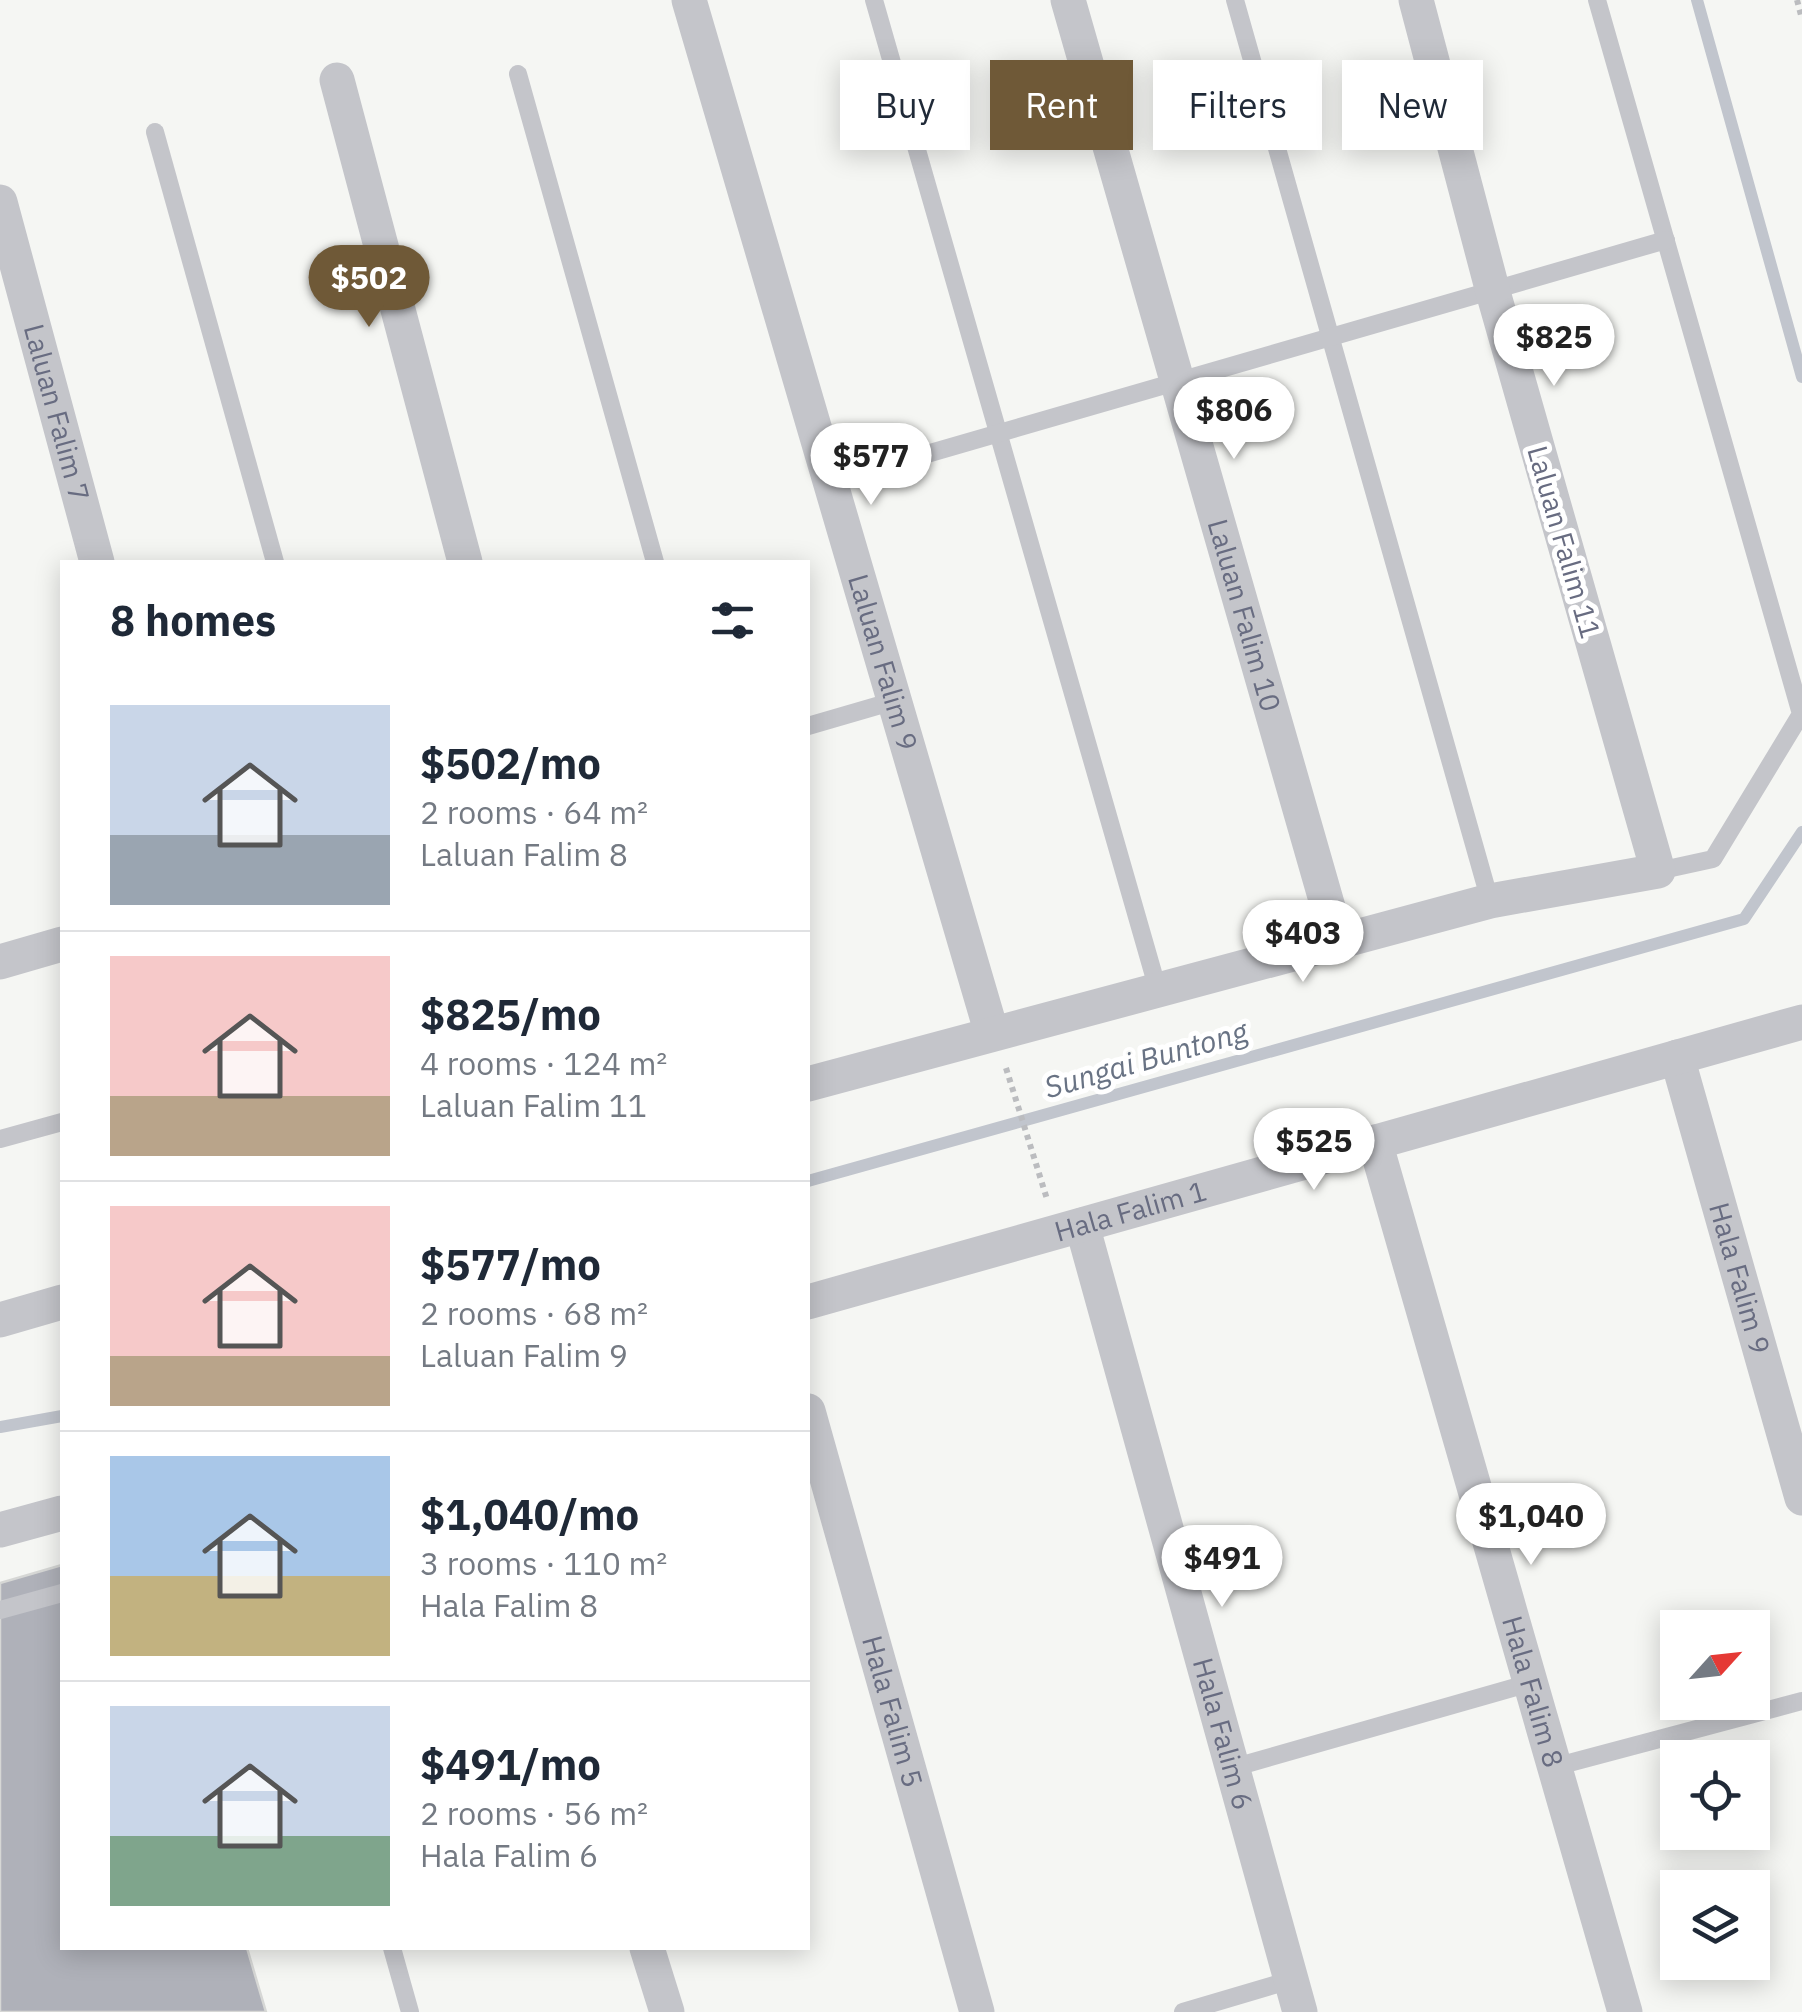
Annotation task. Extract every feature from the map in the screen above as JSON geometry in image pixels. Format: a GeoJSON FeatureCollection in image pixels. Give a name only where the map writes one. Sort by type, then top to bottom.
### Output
{"type":"FeatureCollection","features":[{"type":"Feature","properties":{"kind":"street","name":"Laluan Falim 9"},"geometry":{"type":"LineString","coordinates":[[689,0],[992,1034]]}},
{"type":"Feature","properties":{"kind":"street","name":"Laluan Falim 10"},"geometry":{"type":"LineString","coordinates":[[1068,0],[1338,942]]}},
{"type":"Feature","properties":{"kind":"street","name":"Laluan Falim 11"},"geometry":{"type":"LineString","coordinates":[[1416,0],[1493,292],[1658,871]]}},
{"type":"Feature","properties":{"kind":"street"},"geometry":{"type":"LineString","coordinates":[[336,80],[463,560]]}},
{"type":"Feature","properties":{"kind":"street","name":"Laluan Falim 7"},"geometry":{"type":"LineString","coordinates":[[0,202],[96,560]]}},
{"type":"Feature","properties":{"kind":"street"},"geometry":{"type":"LineString","coordinates":[[810,1083],[1490,901],[1658,871]]}},
{"type":"Feature","properties":{"kind":"street"},"geometry":{"type":"LineString","coordinates":[[2,953],[60,944]]}},
{"type":"Feature","properties":{"kind":"street","name":"Hala Falim 1"},"geometry":{"type":"LineString","coordinates":[[810,1301],[1802,1022]]}},
{"type":"Feature","properties":{"kind":"street","name":"Hala Falim 9"},"geometry":{"type":"LineString","coordinates":[[1677,1057],[1802,1498]]}},
{"type":"Feature","properties":{"kind":"street","name":"Hala Falim 8"},"geometry":{"type":"LineString","coordinates":[[1375,1142],[1624,2012]]}},
{"type":"Feature","properties":{"kind":"street","name":"Hala Falim 6"},"geometry":{"type":"LineString","coordinates":[[1082,1225],[1296,1996]]}},
{"type":"Feature","properties":{"kind":"street"},"geometry":{"type":"LineString","coordinates":[[0,1320],[60,1303]]}},
{"type":"Feature","properties":{"kind":"street","name":"Hala Falim 5"},"geometry":{"type":"LineString","coordinates":[[810,1418],[976,2012]]}},
{"type":"Feature","properties":{"kind":"street"},"geometry":{"type":"LineString","coordinates":[[0,1530],[60,1514]]}},
{"type":"Feature","properties":{"kind":"street"},"geometry":{"type":"LineString","coordinates":[[649,1950],[667,2012]]}},
{"type":"Feature","properties":{"kind":"lane"},"geometry":{"type":"LineString","coordinates":[[874,0],[1158,990]]}},
{"type":"Feature","properties":{"kind":"lane"},"geometry":{"type":"LineString","coordinates":[[1235,0],[1490,901]]}},
{"type":"Feature","properties":{"kind":"lane"},"geometry":{"type":"LineString","coordinates":[[1597,0],[1801,714],[1713,859],[1658,871]]}},
{"type":"Feature","properties":{"kind":"lane"},"geometry":{"type":"LineString","coordinates":[[518,74],[654,560]]}},
{"type":"Feature","properties":{"kind":"lane"},"geometry":{"type":"LineString","coordinates":[[155,132],[275,560]]}},
{"type":"Feature","properties":{"kind":"lane"},"geometry":{"type":"LineString","coordinates":[[830,482],[1666,240]]}},
{"type":"Feature","properties":{"kind":"lane"},"geometry":{"type":"LineString","coordinates":[[810,725],[894,701]]}},
{"type":"Feature","properties":{"kind":"lane"},"geometry":{"type":"LineString","coordinates":[[0,1140],[60,1123]]}},
{"type":"Feature","properties":{"kind":"lane"},"geometry":{"type":"LineString","coordinates":[[0,1610],[60,1594]]}},
{"type":"Feature","properties":{"kind":"lane"},"geometry":{"type":"LineString","coordinates":[[1232,1768],[1530,1683]]}},
{"type":"Feature","properties":{"kind":"lane"},"geometry":{"type":"LineString","coordinates":[[1554,1767],[1802,1701]]}},
{"type":"Feature","properties":{"kind":"lane"},"geometry":{"type":"LineString","coordinates":[[393,1950],[410,2012]]}},
{"type":"Feature","properties":{"kind":"lane"},"geometry":{"type":"LineString","coordinates":[[1182,2012],[1296,1996]]}},
{"type":"Feature","properties":{"kind":"path"},"geometry":{"type":"LineString","coordinates":[[1797,0],[1802,19]]}},
{"type":"Feature","properties":{"kind":"path"},"geometry":{"type":"LineString","coordinates":[[1017,1097],[1040,1173]]}},
{"type":"Feature","properties":{"kind":"building"},"geometry":{"type":"Polygon","coordinates":[[[60,1566],[60,1950],[248,1950],[266,2012],[0,2012],[0,1583],[60,1566]]]}},
{"type":"Feature","properties":{"kind":"waterway","name":"Sungai Buntong"},"geometry":{"type":"LineString","coordinates":[[1697,0],[1802,377]]}},
{"type":"Feature","properties":{"kind":"waterway","name":"Sungai Buntong"},"geometry":{"type":"LineString","coordinates":[[810,1180],[1744,919],[1802,832]]}},
{"type":"Feature","properties":{"kind":"waterway","name":"Sungai Buntong"},"geometry":{"type":"LineString","coordinates":[[0,1427],[60,1416]]}}]}
